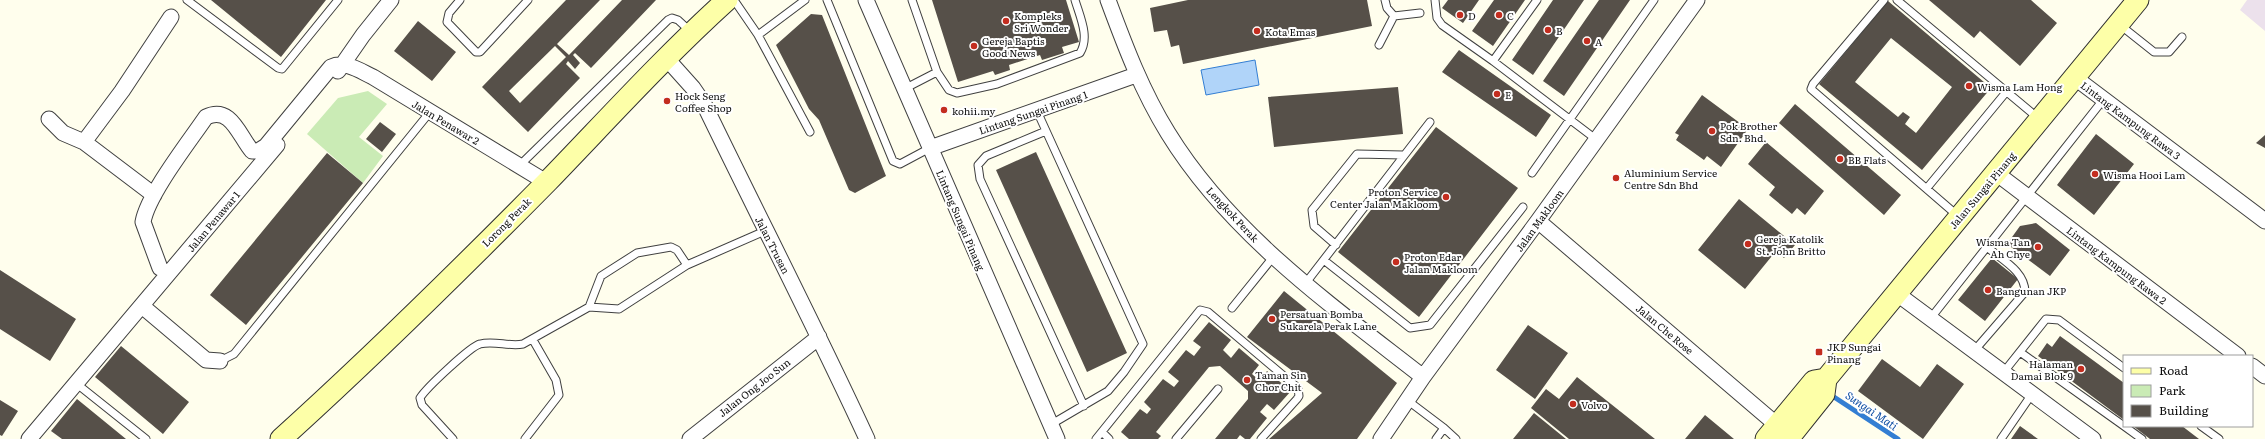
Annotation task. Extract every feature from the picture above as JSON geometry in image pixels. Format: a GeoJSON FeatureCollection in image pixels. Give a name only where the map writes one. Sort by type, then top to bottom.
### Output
{"type":"FeatureCollection","features":[{"type":"Feature","properties":{"kind":"street","name":"Jalan Penawar 1"},"geometry":{"type":"LineString","coordinates":[[29,439],[77,384],[344,64],[363,35],[391,0]]}},
{"type":"Feature","properties":{"kind":"street","name":"Lorong Perak"},"geometry":{"type":"LineString","coordinates":[[281,439],[356,370],[546,182],[668,58],[691,32],[727,0]]}},
{"type":"Feature","properties":{"kind":"street","name":"Lintang Sungai Pinang"},"geometry":{"type":"LineString","coordinates":[[866,0],[1057,439]]}},
{"type":"Feature","properties":{"kind":"street","name":"Lengkok Perak"},"geometry":{"type":"LineString","coordinates":[[1108,0],[1136,75],[1168,133],[1208,188],[1274,256],[1305,284],[1423,377]]}},
{"type":"Feature","properties":{"kind":"street","name":"Jalan Makloom"},"geometry":{"type":"LineString","coordinates":[[1381,439],[1423,377],[1597,140],[1697,0]]}},
{"type":"Feature","properties":{"kind":"street","name":"Jalan Sungai Pinang"},"geometry":{"type":"LineString","coordinates":[[1781,435],[1824,394],[1826,379],[2138,0]]}},
{"type":"Feature","properties":{"kind":"street"},"geometry":{"type":"LineString","coordinates":[[84,142],[122,91],[171,17]]}},
{"type":"Feature","properties":{"kind":"street","name":"Jalan Trusan"},"geometry":{"type":"LineString","coordinates":[[668,58],[704,104],[765,231],[819,337],[867,439]]}},
{"type":"Feature","properties":{"kind":"street"},"geometry":{"type":"LineString","coordinates":[[160,268],[144,222],[154,195],[206,117],[214,113],[221,114],[233,122],[252,151],[258,151],[266,146],[331,67],[338,64],[344,64]]}},
{"type":"Feature","properties":{"kind":"street","name":"Jalan Penawar 2"},"geometry":{"type":"LineString","coordinates":[[344,64],[373,76],[546,182]]}},
{"type":"Feature","properties":{"kind":"street","name":"Lintang Sungai Pinang 1"},"geometry":{"type":"LineString","coordinates":[[930,148],[1136,75]]}},
{"type":"Feature","properties":{"kind":"street","name":"Lintang Kampung Rawa 3"},"geometry":{"type":"LineString","coordinates":[[2074,77],[2265,221]]}},
{"type":"Feature","properties":{"kind":"street"},"geometry":{"type":"LineString","coordinates":[[49,119],[63,133],[84,142],[154,195]]}},
{"type":"Feature","properties":{"kind":"street","name":"Lintang Kampung Rawa 2"},"geometry":{"type":"LineString","coordinates":[[1996,173],[2237,355]]}},
{"type":"Feature","properties":{"kind":"street","name":"Jalan Che Rose"},"geometry":{"type":"LineString","coordinates":[[1538,221],[1781,435]]}},
{"type":"Feature","properties":{"kind":"street"},"geometry":{"type":"LineString","coordinates":[[1896,293],[1930,320],[2093,439]]}},
{"type":"Feature","properties":{"kind":"street"},"geometry":{"type":"LineString","coordinates":[[142,306],[206,360],[220,361]]}},
{"type":"Feature","properties":{"kind":"street","name":"Jalan Ong Joo Sun"},"geometry":{"type":"LineString","coordinates":[[690,439],[819,337]]}},
{"type":"Feature","properties":{"kind":"street"},"geometry":{"type":"LineString","coordinates":[[2253,367],[2265,376]]}},
{"type":"Feature","properties":{"kind":"lane"},"geometry":{"type":"LineString","coordinates":[[187,0],[278,68],[282,69],[338,0]]}},
{"type":"Feature","properties":{"kind":"lane"},"geometry":{"type":"LineString","coordinates":[[460,0],[449,13],[447,22],[476,52],[480,52],[528,0]]}},
{"type":"Feature","properties":{"kind":"lane"},"geometry":{"type":"LineString","coordinates":[[734,0],[758,35],[810,132]]}},
{"type":"Feature","properties":{"kind":"lane"},"geometry":{"type":"LineString","coordinates":[[758,35],[805,0]]}},
{"type":"Feature","properties":{"kind":"lane"},"geometry":{"type":"LineString","coordinates":[[827,0],[893,161],[900,164],[930,148]]}},
{"type":"Feature","properties":{"kind":"lane"},"geometry":{"type":"LineString","coordinates":[[912,0],[937,72],[949,90],[957,92],[997,84],[1080,53],[1084,46],[1084,34],[1075,0]]}},
{"type":"Feature","properties":{"kind":"lane"},"geometry":{"type":"LineString","coordinates":[[1385,0],[1387,8],[1394,16]]}},
{"type":"Feature","properties":{"kind":"lane"},"geometry":{"type":"LineString","coordinates":[[1435,0],[1436,18],[1442,25],[1493,60],[1597,140]]}},
{"type":"Feature","properties":{"kind":"lane"},"geometry":{"type":"LineString","coordinates":[[1493,60],[1537,0]]}},
{"type":"Feature","properties":{"kind":"lane"},"geometry":{"type":"LineString","coordinates":[[1532,173],[1654,0]]}},
{"type":"Feature","properties":{"kind":"lane"},"geometry":{"type":"LineString","coordinates":[[1884,0],[1813,84],[1811,89],[1959,217]]}},
{"type":"Feature","properties":{"kind":"lane"},"geometry":{"type":"LineString","coordinates":[[1897,0],[2007,91],[2039,120]]}},
{"type":"Feature","properties":{"kind":"lane"},"geometry":{"type":"LineString","coordinates":[[1394,16],[1420,13]]}},
{"type":"Feature","properties":{"kind":"lane"},"geometry":{"type":"LineString","coordinates":[[1379,45],[1394,16]]}},
{"type":"Feature","properties":{"kind":"lane"},"geometry":{"type":"LineString","coordinates":[[519,166],[668,20],[672,18],[678,20],[691,32]]}},
{"type":"Feature","properties":{"kind":"lane"},"geometry":{"type":"LineString","coordinates":[[2118,24],[2154,52],[2169,52],[2182,37]]}},
{"type":"Feature","properties":{"kind":"lane"},"geometry":{"type":"LineString","coordinates":[[904,89],[937,72]]}},
{"type":"Feature","properties":{"kind":"lane"},"geometry":{"type":"LineString","coordinates":[[1927,188],[2007,91]]}},
{"type":"Feature","properties":{"kind":"lane"},"geometry":{"type":"LineString","coordinates":[[1930,320],[2103,100]]}},
{"type":"Feature","properties":{"kind":"lane"},"geometry":{"type":"LineString","coordinates":[[1037,111],[1142,340],[1142,348],[1108,390],[1084,406],[1050,425]]}},
{"type":"Feature","properties":{"kind":"lane"},"geometry":{"type":"LineString","coordinates":[[220,361],[234,354],[430,112]]}},
{"type":"Feature","properties":{"kind":"lane"},"geometry":{"type":"LineString","coordinates":[[1305,284],[1325,261],[1403,155],[1430,122]]}},
{"type":"Feature","properties":{"kind":"lane"},"geometry":{"type":"LineString","coordinates":[[1046,131],[986,156],[978,164],[980,179],[1084,406]]}},
{"type":"Feature","properties":{"kind":"lane"},"geometry":{"type":"LineString","coordinates":[[1336,245],[1314,226],[1312,210],[1356,154],[1403,155]]}},
{"type":"Feature","properties":{"kind":"lane"},"geometry":{"type":"LineString","coordinates":[[1325,261],[1410,328],[1430,325],[1523,207]]}},
{"type":"Feature","properties":{"kind":"lane"},"geometry":{"type":"LineString","coordinates":[[452,439],[422,405],[420,398],[422,394],[474,346],[488,343],[513,346],[533,340],[589,307],[619,310],[687,265],[765,231]]}},
{"type":"Feature","properties":{"kind":"lane"},"geometry":{"type":"LineString","coordinates":[[589,307],[600,276],[637,253],[671,247],[677,250],[687,265]]}},
{"type":"Feature","properties":{"kind":"lane"},"geometry":{"type":"LineString","coordinates":[[1974,351],[2025,292],[2025,282],[2021,275],[1987,247]]}},
{"type":"Feature","properties":{"kind":"lane"},"geometry":{"type":"LineString","coordinates":[[1232,308],[1274,256]]}},
{"type":"Feature","properties":{"kind":"lane"},"geometry":{"type":"LineString","coordinates":[[1096,439],[1200,310],[1208,312],[1298,388],[1300,396],[1261,439]]}},
{"type":"Feature","properties":{"kind":"lane"},"geometry":{"type":"LineString","coordinates":[[2004,373],[2046,319],[2052,318],[2059,320],[2123,367]]}},
{"type":"Feature","properties":{"kind":"lane"},"geometry":{"type":"LineString","coordinates":[[525,439],[555,401],[559,388],[533,340]]}},
{"type":"Feature","properties":{"kind":"lane"},"geometry":{"type":"LineString","coordinates":[[2020,352],[2123,425]]}},
{"type":"Feature","properties":{"kind":"lane"},"geometry":{"type":"LineString","coordinates":[[77,384],[146,439]]}},
{"type":"Feature","properties":{"kind":"lane"},"geometry":{"type":"LineString","coordinates":[[1176,439],[1218,389]]}},
{"type":"Feature","properties":{"kind":"lane"},"geometry":{"type":"LineString","coordinates":[[2001,439],[2032,394]]}},
{"type":"Feature","properties":{"kind":"lane"},"geometry":{"type":"LineString","coordinates":[[1407,400],[1456,439]]}},
{"type":"Feature","properties":{"kind":"lane"},"geometry":{"type":"LineString","coordinates":[[2125,427],[2142,439]]}},
{"type":"Feature","properties":{"kind":"lane"},"geometry":{"type":"LineString","coordinates":[[2202,427],[2219,439]]}},
{"type":"Feature","properties":{"kind":"lane"},"geometry":{"type":"LineString","coordinates":[[1436,439],[1444,428]]}},
{"type":"Feature","properties":{"kind":"lane"},"geometry":{"type":"LineString","coordinates":[[1102,432],[1110,439]]}},
{"type":"Feature","properties":{"kind":"shaded area"},"geometry":{"type":"Polygon","coordinates":[[[2247,0],[2265,0],[2265,31],[2240,10],[2247,0]]]}},
{"type":"Feature","properties":{"kind":"green space"},"geometry":{"type":"Polygon","coordinates":[[[368,91],[387,104],[359,137],[383,156],[363,183],[307,134],[338,98],[368,91]]]}},
{"type":"Feature","properties":{"kind":"water"},"geometry":{"type":"Polygon","coordinates":[[[1255,60],[1259,85],[1206,95],[1201,70],[1255,60]]]}},
{"type":"Feature","properties":{"kind":"building"},"geometry":{"type":"Polygon","coordinates":[[[211,0],[326,0],[281,57],[211,0]]]}},
{"type":"Feature","properties":{"kind":"building"},"geometry":{"type":"Polygon","coordinates":[[[566,0],[600,0],[557,44],[569,55],[622,0],[656,0],[591,68],[575,53],[573,55],[580,63],[575,69],[568,61],[566,64],[580,78],[528,132],[482,87],[566,0]],[[555,46],[509,91],[520,103],[566,57],[555,46]]]}},
{"type":"Feature","properties":{"kind":"building","name":"Kompleks Sri Wonder"},"geometry":{"type":"Polygon","coordinates":[[[932,0],[1066,0],[1079,42],[1062,47],[1064,53],[1042,60],[1040,55],[1009,65],[1010,70],[995,75],[993,71],[958,82],[932,0]]]}},
{"type":"Feature","properties":{"kind":"building","name":"Kota Emas"},"geometry":{"type":"Polygon","coordinates":[[[1188,0],[1367,0],[1372,26],[1183,64],[1179,45],[1171,47],[1167,30],[1154,32],[1150,8],[1188,0]]]}},
{"type":"Feature","properties":{"kind":"building","name":"D"},"geometry":{"type":"Polygon","coordinates":[[[1448,0],[1479,0],[1463,23],[1442,8],[1448,0]]]}},
{"type":"Feature","properties":{"kind":"building","name":"C"},"geometry":{"type":"Polygon","coordinates":[[[1494,0],[1525,0],[1493,46],[1472,31],[1494,0]]]}},
{"type":"Feature","properties":{"kind":"building","name":"B"},"geometry":{"type":"Polygon","coordinates":[[[1553,0],[1584,0],[1533,75],[1512,60],[1553,0]]]}},
{"type":"Feature","properties":{"kind":"building","name":"A"},"geometry":{"type":"Polygon","coordinates":[[[1599,0],[1630,0],[1564,96],[1543,81],[1599,0]]]}},
{"type":"Feature","properties":{"kind":"building"},"geometry":{"type":"Polygon","coordinates":[[[1929,0],[2031,0],[2057,23],[2020,66],[1980,31],[1974,38],[1929,0]]]}},
{"type":"Feature","properties":{"kind":"building","name":"Wisma Lam Hong"},"geometry":{"type":"Polygon","coordinates":[[[1888,1],[1991,88],[1922,170],[1819,84],[1888,1]],[[1891,38],[1855,82],[1898,117],[1903,112],[1910,117],[1905,124],[1916,133],[1952,87],[1891,38]]]}},
{"type":"Feature","properties":{"kind":"building"},"geometry":{"type":"Polygon","coordinates":[[[811,14],[822,15],[886,176],[855,193],[849,190],[819,120],[809,109],[776,45],[811,14]]]}},
{"type":"Feature","properties":{"kind":"building"},"geometry":{"type":"Polygon","coordinates":[[[418,21],[456,52],[432,81],[394,51],[418,21]]]}},
{"type":"Feature","properties":{"kind":"building","name":"E"},"geometry":{"type":"Polygon","coordinates":[[[1459,50],[1551,115],[1536,137],[1442,72],[1459,50]]]}},
{"type":"Feature","properties":{"kind":"building"},"geometry":{"type":"Polygon","coordinates":[[[1398,87],[1403,134],[1274,147],[1268,97],[1398,87]]]}},
{"type":"Feature","properties":{"kind":"building","name":"Pok Brother Sdn. Bhd."},"geometry":{"type":"Polygon","coordinates":[[[1702,95],[1748,129],[1721,167],[1707,156],[1704,160],[1676,140],[1679,135],[1675,133],[1702,95]]]}},
{"type":"Feature","properties":{"kind":"building","name":"BB Flats"},"geometry":{"type":"Polygon","coordinates":[[[1795,104],[1901,195],[1884,215],[1779,123],[1795,104]]]}},
{"type":"Feature","properties":{"kind":"building"},"geometry":{"type":"Polygon","coordinates":[[[380,122],[396,134],[382,152],[366,139],[380,122]]]}},
{"type":"Feature","properties":{"kind":"building","name":"Proton Service Center Jalan Makloom"},"geometry":{"type":"Polygon","coordinates":[[[1436,127],[1518,188],[1419,317],[1338,252],[1436,127]]]}},
{"type":"Feature","properties":{"kind":"building","name":"Wisma Hooi Lam"},"geometry":{"type":"Polygon","coordinates":[[[2096,134],[2134,164],[2094,215],[2057,185],[2096,134]]]}},
{"type":"Feature","properties":{"kind":"building"},"geometry":{"type":"Polygon","coordinates":[[[2265,135],[2265,148],[2256,143],[2265,135]]]}},
{"type":"Feature","properties":{"kind":"building"},"geometry":{"type":"Polygon","coordinates":[[[1766,142],[1824,191],[1805,215],[1797,208],[1792,214],[1769,195],[1775,187],[1748,164],[1766,142]]]}},
{"type":"Feature","properties":{"kind":"building"},"geometry":{"type":"Polygon","coordinates":[[[1036,152],[1127,353],[1087,372],[996,170],[1036,152]]]}},
{"type":"Feature","properties":{"kind":"building"},"geometry":{"type":"Polygon","coordinates":[[[327,153],[363,183],[246,325],[210,295],[327,153]]]}},
{"type":"Feature","properties":{"kind":"building","name":"Gereja Katolik St. John Britto"},"geometry":{"type":"Polygon","coordinates":[[[1739,199],[1795,245],[1784,258],[1776,251],[1745,289],[1698,250],[1739,199]]]}},
{"type":"Feature","properties":{"kind":"building","name":"Wisma Tan Ah Chye"},"geometry":{"type":"Polygon","coordinates":[[[2036,223],[2070,250],[2050,276],[2007,244],[2020,226],[2036,223]]]}},
{"type":"Feature","properties":{"kind":"building","name":"Bangunan JKP"},"geometry":{"type":"Polygon","coordinates":[[[1992,258],[2018,279],[1985,321],[1958,300],[1992,258]]]}},
{"type":"Feature","properties":{"kind":"building"},"geometry":{"type":"Polygon","coordinates":[[[0,270],[76,319],[50,361],[0,329],[0,270]]]}},
{"type":"Feature","properties":{"kind":"building"},"geometry":{"type":"Polygon","coordinates":[[[1284,291],[1397,383],[1357,439],[1269,439],[1322,393],[1247,337],[1284,291]]]}},
{"type":"Feature","properties":{"kind":"building","name":"Taman Sin Chor Chit"},"geometry":{"type":"Polygon","coordinates":[[[1209,322],[1231,340],[1223,350],[1231,358],[1239,348],[1259,365],[1252,374],[1260,381],[1267,371],[1291,391],[1274,410],[1267,404],[1260,412],[1267,418],[1250,439],[1245,439],[1240,435],[1237,439],[1215,439],[1248,399],[1248,391],[1220,366],[1209,367],[1156,432],[1161,436],[1158,439],[1129,439],[1121,432],[1140,409],[1147,414],[1151,409],[1144,402],[1163,379],[1174,387],[1179,381],[1168,372],[1186,350],[1194,356],[1201,347],[1193,341],[1209,322]]]}},
{"type":"Feature","properties":{"kind":"building"},"geometry":{"type":"Polygon","coordinates":[[[1528,325],[1568,353],[1535,399],[1496,370],[1528,325]]]}},
{"type":"Feature","properties":{"kind":"building","name":"Halaman Damai Blok 9"},"geometry":{"type":"Polygon","coordinates":[[[2060,336],[2123,382],[2123,419],[2038,356],[2047,343],[2052,347],[2060,336]]]}},
{"type":"Feature","properties":{"kind":"building"},"geometry":{"type":"Polygon","coordinates":[[[121,346],[189,402],[163,434],[95,377],[121,346]]]}},
{"type":"Feature","properties":{"kind":"building"},"geometry":{"type":"Polygon","coordinates":[[[1882,359],[1920,387],[1937,364],[1964,384],[1923,439],[1858,391],[1882,359]]]}},
{"type":"Feature","properties":{"kind":"building","name":"Volvo"},"geometry":{"type":"Polygon","coordinates":[[[1577,377],[1655,439],[1569,439],[1531,408],[1546,389],[1559,399],[1577,377]]]}},
{"type":"Feature","properties":{"kind":"building"},"geometry":{"type":"Polygon","coordinates":[[[77,399],[126,439],[62,439],[51,431],[77,399]]]}},
{"type":"Feature","properties":{"kind":"building"},"geometry":{"type":"Polygon","coordinates":[[[0,400],[18,411],[2,436],[0,435],[0,400]]]}},
{"type":"Feature","properties":{"kind":"building"},"geometry":{"type":"Polygon","coordinates":[[[1534,413],[1566,439],[1513,439],[1534,413]]]}},
{"type":"Feature","properties":{"kind":"building"},"geometry":{"type":"Polygon","coordinates":[[[1705,415],[1734,439],[1685,439],[1705,415]]]}},
{"type":"Feature","properties":{"kind":"building"},"geometry":{"type":"Polygon","coordinates":[[[2020,426],[2038,439],[2011,439],[2020,426]]]}},
{"type":"Feature","properties":{"kind":"building"},"geometry":{"type":"Polygon","coordinates":[[[2134,427],[2183,427],[2199,439],[2150,439],[2134,427]]]}},
{"type":"Feature","properties":{"kind":"waterway","name":"Sungai Mati"},"geometry":{"type":"LineString","coordinates":[[1834,397],[1898,439]]}},
{"type":"Feature","properties":{"kind":"place","name":"D"},"geometry":{"type":"Point","coordinates":[1460,15]}},
{"type":"Feature","properties":{"kind":"place","name":"C"},"geometry":{"type":"Point","coordinates":[1499,15]}},
{"type":"Feature","properties":{"kind":"place","name":"Kompleks Sri Wonder"},"geometry":{"type":"Point","coordinates":[1006,21]}},
{"type":"Feature","properties":{"kind":"place","name":"B"},"geometry":{"type":"Point","coordinates":[1548,30]}},
{"type":"Feature","properties":{"kind":"place","name":"Kota Emas"},"geometry":{"type":"Point","coordinates":[1257,31]}},
{"type":"Feature","properties":{"kind":"place","name":"A"},"geometry":{"type":"Point","coordinates":[1587,41]}},
{"type":"Feature","properties":{"kind":"place","name":"Gereja Baptis Good News"},"geometry":{"type":"Point","coordinates":[974,46]}},
{"type":"Feature","properties":{"kind":"place","name":"Wisma Lam Hong"},"geometry":{"type":"Point","coordinates":[1969,86]}},
{"type":"Feature","properties":{"kind":"place","name":"E"},"geometry":{"type":"Point","coordinates":[1497,94]}},
{"type":"Feature","properties":{"kind":"place","name":"Hock Seng Coffee Shop"},"geometry":{"type":"Point","coordinates":[667,101]}},
{"type":"Feature","properties":{"kind":"place","name":"kohii.my"},"geometry":{"type":"Point","coordinates":[944,110]}},
{"type":"Feature","properties":{"kind":"place","name":"Pok Brother Sdn. Bhd."},"geometry":{"type":"Point","coordinates":[1712,131]}},
{"type":"Feature","properties":{"kind":"place","name":"BB Flats"},"geometry":{"type":"Point","coordinates":[1840,159]}},
{"type":"Feature","properties":{"kind":"place","name":"Wisma Hooi Lam"},"geometry":{"type":"Point","coordinates":[2095,174]}},
{"type":"Feature","properties":{"kind":"place","name":"Aluminium Service Centre Sdn Bhd"},"geometry":{"type":"Point","coordinates":[1616,178]}},
{"type":"Feature","properties":{"kind":"place","name":"Proton Service Center Jalan Makloom"},"geometry":{"type":"Point","coordinates":[1446,197]}},
{"type":"Feature","properties":{"kind":"place","name":"Gereja Katolik St. John Britto"},"geometry":{"type":"Point","coordinates":[1748,244]}},
{"type":"Feature","properties":{"kind":"place","name":"Wisma Tan Ah Chye"},"geometry":{"type":"Point","coordinates":[2038,247]}},
{"type":"Feature","properties":{"kind":"place","name":"Proton Edar Jalan Makloom"},"geometry":{"type":"Point","coordinates":[1396,262]}},
{"type":"Feature","properties":{"kind":"place","name":"Bangunan JKP"},"geometry":{"type":"Point","coordinates":[1988,290]}},
{"type":"Feature","properties":{"kind":"place","name":"Persatuan Bomba Sukarela Perak Lane"},"geometry":{"type":"Point","coordinates":[1272,319]}},
{"type":"Feature","properties":{"kind":"place","name":"JKP Sungai Pinang"},"geometry":{"type":"Point","coordinates":[1819,352]}},
{"type":"Feature","properties":{"kind":"place","name":"Halaman Damai Blok 9"},"geometry":{"type":"Point","coordinates":[2081,369]}},
{"type":"Feature","properties":{"kind":"place","name":"Taman Sin Chor Chit"},"geometry":{"type":"Point","coordinates":[1247,380]}},
{"type":"Feature","properties":{"kind":"place","name":"Volvo"},"geometry":{"type":"Point","coordinates":[1573,404]}}]}
